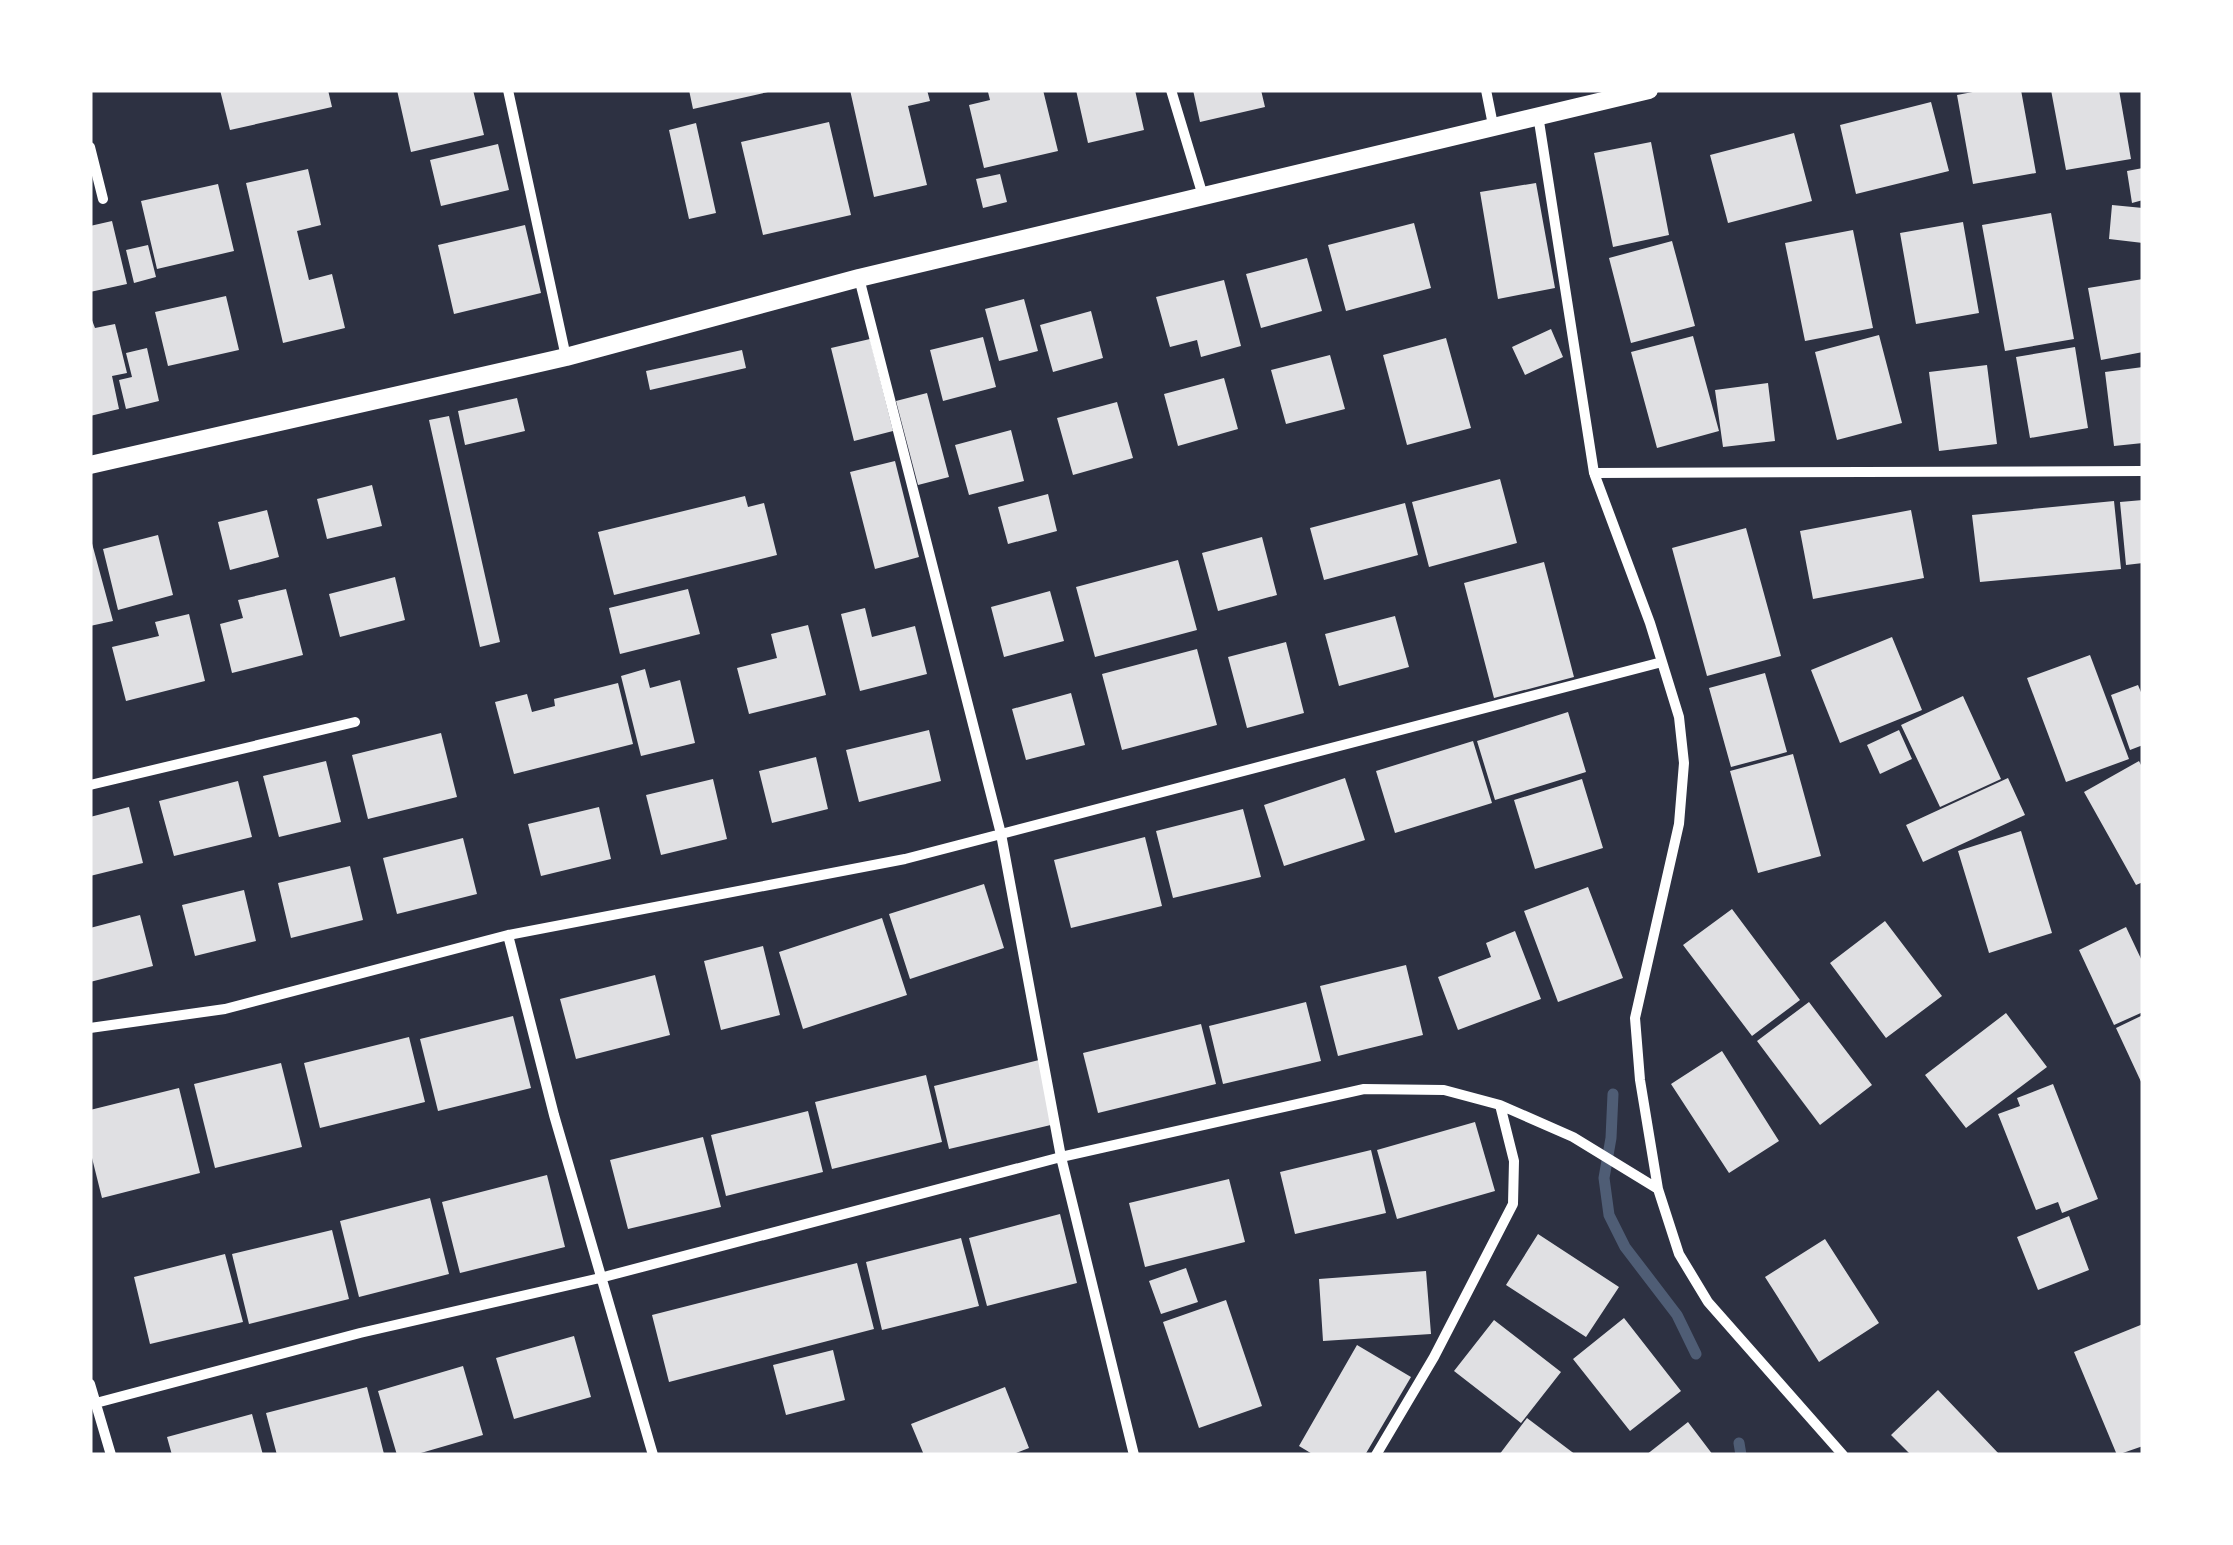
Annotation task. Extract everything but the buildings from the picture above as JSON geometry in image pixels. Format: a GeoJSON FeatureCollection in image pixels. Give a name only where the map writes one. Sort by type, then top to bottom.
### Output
{"type":"FeatureCollection","features":[{"type":"Feature","properties":{"kind":"street"},"geometry":{"type":"LineString","coordinates":[[508,90],[566,357]]}},
{"type":"Feature","properties":{"kind":"street"},"geometry":{"type":"LineString","coordinates":[[1171,90],[1203,196]]}},
{"type":"Feature","properties":{"kind":"street"},"geometry":{"type":"LineString","coordinates":[[1486,90],[1493,124]]}},
{"type":"Feature","properties":{"kind":"street"},"geometry":{"type":"LineString","coordinates":[[90,465],[566,357],[859,278],[1648,90]]}},
{"type":"Feature","properties":{"kind":"street"},"geometry":{"type":"LineString","coordinates":[[1538,116],[1594,474],[1679,718],[1684,763],[1679,824],[1635,1018],[1640,1080],[1658,1190],[1680,1254],[1708,1302],[1843,1455]]}},
{"type":"Feature","properties":{"kind":"street"},"geometry":{"type":"LineString","coordinates":[[90,146],[103,199]]}},
{"type":"Feature","properties":{"kind":"street"},"geometry":{"type":"LineString","coordinates":[[859,278],[1002,834],[1062,1157],[1134,1455]]}},
{"type":"Feature","properties":{"kind":"street"},"geometry":{"type":"LineString","coordinates":[[1594,474],[2143,471]]}},
{"type":"Feature","properties":{"kind":"street"},"geometry":{"type":"LineString","coordinates":[[90,1028],[224,1010],[508,936],[905,859],[1662,662]]}},
{"type":"Feature","properties":{"kind":"street"},"geometry":{"type":"LineString","coordinates":[[90,785],[355,722]]}},
{"type":"Feature","properties":{"kind":"street"},"geometry":{"type":"LineString","coordinates":[[508,936],[600,1278],[654,1455]]}},
{"type":"Feature","properties":{"kind":"street"},"geometry":{"type":"LineString","coordinates":[[96,1403],[360,1333],[600,1278],[1062,1157],[1364,1088],[1444,1090],[1500,1106],[1572,1136],[1658,1190]]}},
{"type":"Feature","properties":{"kind":"street"},"geometry":{"type":"LineString","coordinates":[[1376,1455],[1434,1357],[1514,1204],[1514,1161],[1500,1106]]}},
{"type":"Feature","properties":{"kind":"street"},"geometry":{"type":"LineString","coordinates":[[90,1384],[111,1455]]}},
{"type":"Feature","properties":{"kind":"waterway"},"geometry":{"type":"LineString","coordinates":[[1613,1094],[1604,1178],[1609,1215],[1625,1247],[1677,1315],[1696,1354]]}},
{"type":"Feature","properties":{"kind":"waterway"},"geometry":{"type":"LineString","coordinates":[[1739,1443],[1741,1455]]}}]}
